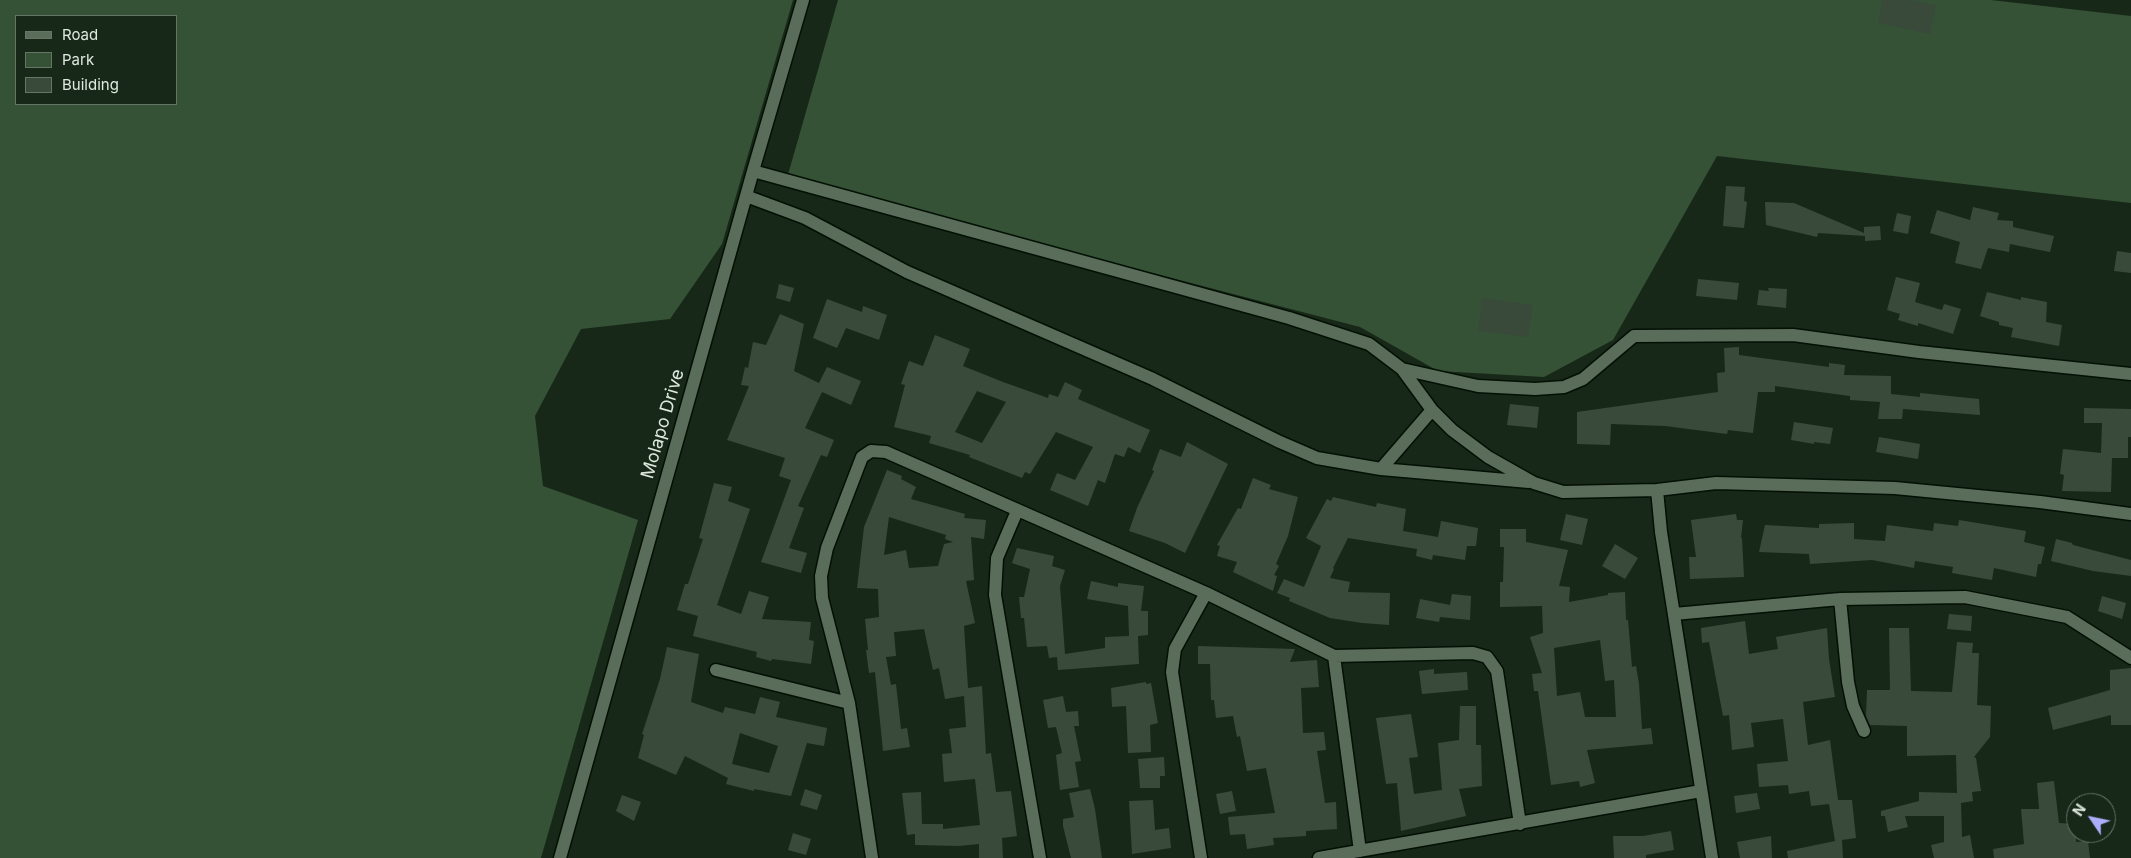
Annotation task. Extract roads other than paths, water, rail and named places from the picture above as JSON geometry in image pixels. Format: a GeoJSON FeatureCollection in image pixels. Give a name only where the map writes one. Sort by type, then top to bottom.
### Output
{"type":"FeatureCollection","features":[{"type":"Feature","properties":{"kind":"street","name":"Molapo Drive"},"geometry":{"type":"LineString","coordinates":[[560,858],[753,171],[803,0]]}},
{"type":"Feature","properties":{"kind":"street"},"geometry":{"type":"LineString","coordinates":[[753,171],[1315,326],[1369,344],[1402,369],[1432,410],[1452,430],[1488,457],[1534,482],[1562,492],[1657,490],[1716,483],[1895,488],[2040,502],[2131,514]]}},
{"type":"Feature","properties":{"kind":"street"},"geometry":{"type":"LineString","coordinates":[[746,196],[805,218],[907,272],[1153,379],[1288,446],[1317,458],[1381,468],[1534,482]]}},
{"type":"Feature","properties":{"kind":"street"},"geometry":{"type":"LineString","coordinates":[[1402,369],[1478,386],[1535,389],[1564,386],[1582,379],[1634,336],[1784,335],[1919,352],[2131,374]]}},
{"type":"Feature","properties":{"kind":"street"},"geometry":{"type":"LineString","coordinates":[[1381,468],[1432,410]]}},
{"type":"Feature","properties":{"kind":"street"},"geometry":{"type":"LineString","coordinates":[[872,858],[849,703],[822,598],[821,576],[826,548],[862,458],[871,451],[886,452],[1206,593],[1334,656],[1473,652],[1481,654],[1492,661],[1497,671],[1520,824]]}},
{"type":"Feature","properties":{"kind":"street"},"geometry":{"type":"LineString","coordinates":[[1657,490],[1661,532],[1712,858]]}},
{"type":"Feature","properties":{"kind":"street"},"geometry":{"type":"LineString","coordinates":[[1017,510],[997,558],[995,595],[1040,858]]}},
{"type":"Feature","properties":{"kind":"street"},"geometry":{"type":"LineString","coordinates":[[1201,858],[1172,672],[1175,650],[1206,593]]}},
{"type":"Feature","properties":{"kind":"street"},"geometry":{"type":"LineString","coordinates":[[1674,614],[1840,599],[1965,597],[2066,617],[2131,658]]}},
{"type":"Feature","properties":{"kind":"street"},"geometry":{"type":"LineString","coordinates":[[1840,599],[1848,682],[1853,706],[1864,731]]}},
{"type":"Feature","properties":{"kind":"street"},"geometry":{"type":"LineString","coordinates":[[1334,656],[1360,851]]}},
{"type":"Feature","properties":{"kind":"street"},"geometry":{"type":"LineString","coordinates":[[716,670],[849,703]]}},
{"type":"Feature","properties":{"kind":"street"},"geometry":{"type":"LineString","coordinates":[[1319,858],[1701,791]]}}]}
